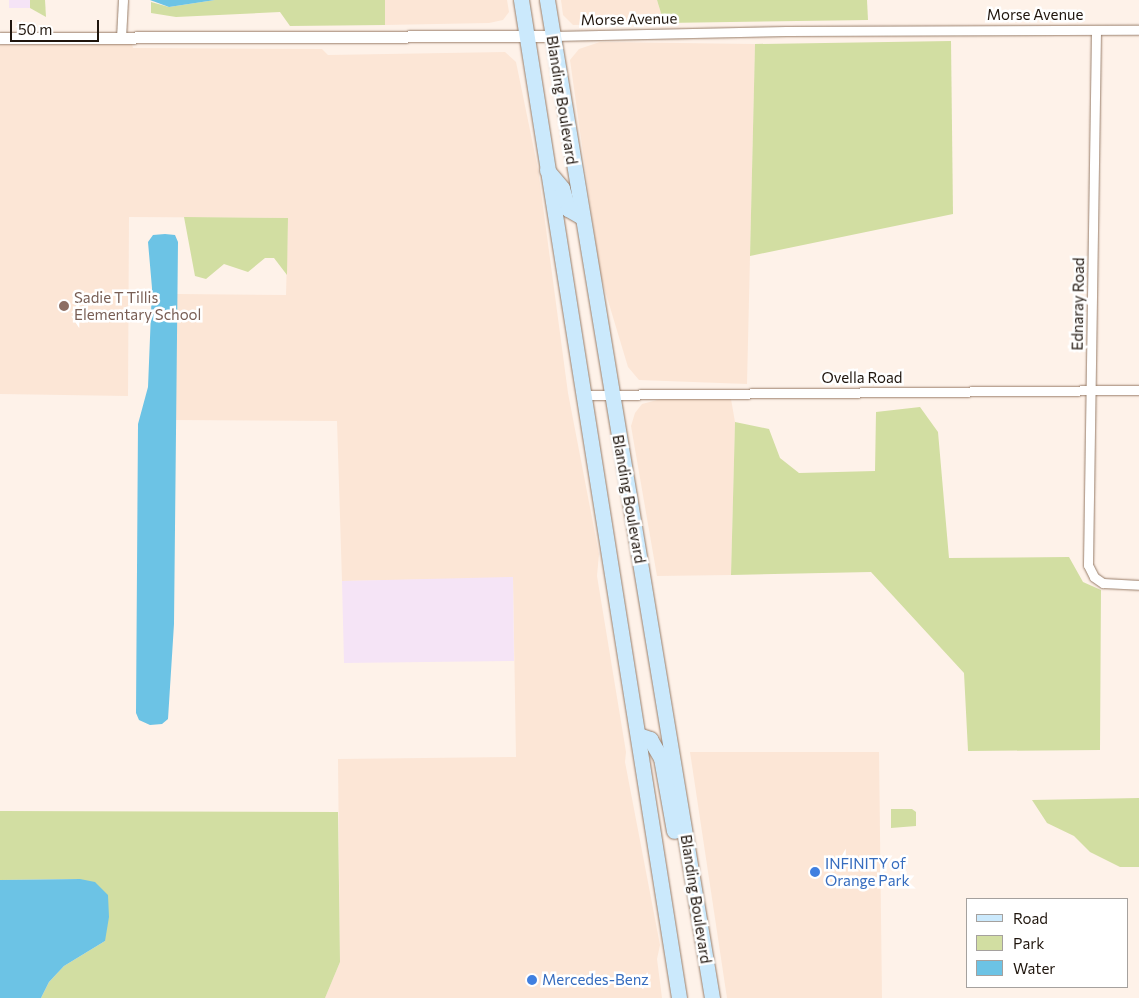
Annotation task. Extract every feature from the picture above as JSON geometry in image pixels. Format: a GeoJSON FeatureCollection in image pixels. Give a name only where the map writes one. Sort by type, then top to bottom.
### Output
{"type":"FeatureCollection","features":[{"type":"Feature","properties":{"kind":"main road","name":"Blanding Boulevard"},"geometry":{"type":"LineString","coordinates":[[521,0],[546,168],[585,395],[678,998]]}},
{"type":"Feature","properties":{"kind":"main road","name":"Blanding Boulevard"},"geometry":{"type":"LineString","coordinates":[[547,0],[712,998]]}},
{"type":"Feature","properties":{"kind":"main road"},"geometry":{"type":"LineString","coordinates":[[546,168],[562,188],[568,209],[582,217]]}},
{"type":"Feature","properties":{"kind":"main road"},"geometry":{"type":"LineString","coordinates":[[638,735],[650,739],[661,758],[680,863],[695,896]]}},
{"type":"Feature","properties":{"kind":"street"},"geometry":{"type":"LineString","coordinates":[[121,38],[122,0]]}},
{"type":"Feature","properties":{"kind":"street","name":"Morse Avenue"},"geometry":{"type":"LineString","coordinates":[[0,38],[553,36],[786,31],[1139,30]]}},
{"type":"Feature","properties":{"kind":"street","name":"Ednaray Road"},"geometry":{"type":"LineString","coordinates":[[1096,31],[1088,565],[1094,577],[1102,583],[1139,585]]}},
{"type":"Feature","properties":{"kind":"street","name":"Ovella Road"},"geometry":{"type":"LineString","coordinates":[[585,395],[1139,390]]}},
{"type":"Feature","properties":{"kind":"shaded area"},"geometry":{"type":"Polygon","coordinates":[[[9,0],[30,0],[30,8],[9,8],[9,0]]]}},
{"type":"Feature","properties":{"kind":"shaded area"},"geometry":{"type":"Polygon","coordinates":[[[385,0],[507,0],[509,12],[503,20],[489,23],[385,25],[385,0]]]}},
{"type":"Feature","properties":{"kind":"shaded area"},"geometry":{"type":"Polygon","coordinates":[[[561,0],[657,0],[664,23],[573,25],[563,15],[561,0]]]}},
{"type":"Feature","properties":{"kind":"shaded area"},"geometry":{"type":"Polygon","coordinates":[[[600,42],[755,44],[747,384],[639,380],[628,367],[600,274],[570,60],[579,49],[600,42]]]}},
{"type":"Feature","properties":{"kind":"shaded area"},"geometry":{"type":"Polygon","coordinates":[[[132,44],[133,48],[322,49],[328,55],[505,52],[516,62],[538,169],[568,393],[599,554],[597,576],[626,752],[625,762],[660,945],[657,959],[662,998],[325,998],[340,962],[338,759],[516,757],[513,578],[342,581],[337,421],[174,420],[177,294],[286,295],[288,218],[129,217],[128,396],[0,394],[0,45],[132,44]]]}},
{"type":"Feature","properties":{"kind":"shaded area"},"geometry":{"type":"Polygon","coordinates":[[[661,399],[731,399],[735,422],[731,575],[657,576],[631,426],[635,413],[642,404],[661,399]]]}},
{"type":"Feature","properties":{"kind":"shaded area"},"geometry":{"type":"Polygon","coordinates":[[[513,577],[514,661],[344,663],[342,581],[513,577]]]}},
{"type":"Feature","properties":{"kind":"shaded area"},"geometry":{"type":"Polygon","coordinates":[[[690,752],[879,752],[882,998],[727,998],[690,752]]]}},
{"type":"Feature","properties":{"kind":"green space"},"geometry":{"type":"Polygon","coordinates":[[[30,0],[45,0],[46,17],[30,8],[30,0]]]}},
{"type":"Feature","properties":{"kind":"green space"},"geometry":{"type":"Polygon","coordinates":[[[215,0],[385,0],[385,25],[290,26],[280,12],[176,17],[151,13],[151,2],[169,7],[215,0]]]}},
{"type":"Feature","properties":{"kind":"green space"},"geometry":{"type":"Polygon","coordinates":[[[657,0],[867,0],[868,20],[664,23],[657,0]]]}},
{"type":"Feature","properties":{"kind":"green space"},"geometry":{"type":"Polygon","coordinates":[[[951,41],[953,214],[750,256],[755,44],[951,41]]]}},
{"type":"Feature","properties":{"kind":"green space"},"geometry":{"type":"Polygon","coordinates":[[[184,217],[288,218],[287,275],[274,258],[265,258],[248,272],[224,264],[206,279],[195,276],[184,217]]]}},
{"type":"Feature","properties":{"kind":"green space"},"geometry":{"type":"Polygon","coordinates":[[[920,407],[938,432],[949,558],[1069,557],[1083,582],[1101,590],[1100,750],[968,751],[964,673],[871,572],[731,575],[735,422],[769,429],[780,458],[799,473],[875,471],[876,412],[920,407]]]}},
{"type":"Feature","properties":{"kind":"green space"},"geometry":{"type":"Polygon","coordinates":[[[1139,798],[1139,867],[1120,867],[1090,852],[1074,836],[1047,823],[1032,800],[1139,798]]]}},
{"type":"Feature","properties":{"kind":"green space"},"geometry":{"type":"Polygon","coordinates":[[[891,809],[912,809],[916,812],[916,826],[891,828],[891,809]]]}},
{"type":"Feature","properties":{"kind":"green space"},"geometry":{"type":"Polygon","coordinates":[[[0,811],[338,812],[340,962],[325,998],[41,998],[49,982],[64,966],[105,941],[80,879],[0,880],[0,811]]]}},
{"type":"Feature","properties":{"kind":"water"},"geometry":{"type":"Polygon","coordinates":[[[150,0],[215,0],[169,7],[150,0]]]}},
{"type":"Feature","properties":{"kind":"water"},"geometry":{"type":"Polygon","coordinates":[[[153,235],[175,235],[178,242],[174,624],[168,719],[162,724],[150,725],[139,720],[136,713],[138,424],[148,387],[152,288],[148,242],[153,235]]]}},
{"type":"Feature","properties":{"kind":"water"},"geometry":{"type":"Polygon","coordinates":[[[80,879],[95,882],[108,895],[109,917],[105,941],[64,966],[49,982],[41,998],[0,998],[0,880],[80,879]]]}},
{"type":"Feature","properties":{"kind":"place","name":"Sadie T Tillis Elementary School"},"geometry":{"type":"Point","coordinates":[64,306]}},
{"type":"Feature","properties":{"kind":"place","name":"INFINITY of Orange Park"},"geometry":{"type":"Point","coordinates":[815,872]}},
{"type":"Feature","properties":{"kind":"place","name":"Mercedes-Benz"},"geometry":{"type":"Point","coordinates":[532,980]}}]}
